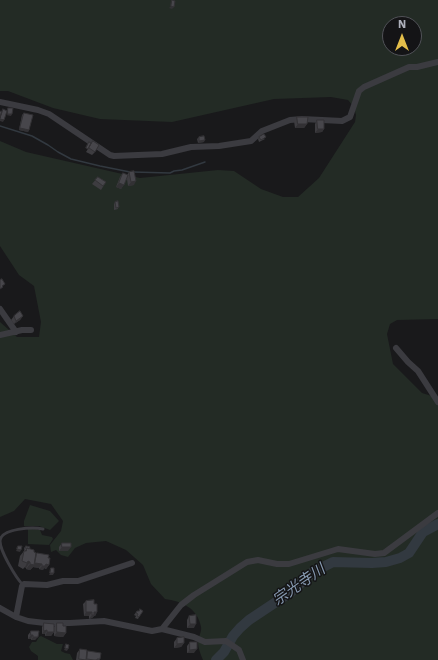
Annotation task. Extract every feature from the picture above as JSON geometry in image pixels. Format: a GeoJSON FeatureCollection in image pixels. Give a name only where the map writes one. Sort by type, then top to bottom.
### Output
{"type":"FeatureCollection","features":[{"type":"Feature","properties":{"kind":"street"},"geometry":{"type":"LineString","coordinates":[[0,102],[24,106],[49,114],[114,156],[162,154],[191,147],[219,146],[251,141],[262,131],[290,120],[302,118],[342,121],[350,117],[359,91],[364,87],[409,67],[417,67],[438,62]]}},
{"type":"Feature","properties":{"kind":"street"},"geometry":{"type":"LineString","coordinates":[[0,309],[16,332]]}},
{"type":"Feature","properties":{"kind":"street"},"geometry":{"type":"LineString","coordinates":[[0,335],[31,330]]}},
{"type":"Feature","properties":{"kind":"street"},"geometry":{"type":"LineString","coordinates":[[396,348],[418,371],[438,402]]}},
{"type":"Feature","properties":{"kind":"street"},"geometry":{"type":"LineString","coordinates":[[162,629],[181,605],[194,595],[247,562],[258,560],[278,564],[289,564],[338,549],[375,554],[384,553],[438,513]]}},
{"type":"Feature","properties":{"kind":"street"},"geometry":{"type":"LineString","coordinates":[[16,617],[23,585],[47,585],[63,581],[78,581],[132,563]]}},
{"type":"Feature","properties":{"kind":"street"},"geometry":{"type":"LineString","coordinates":[[0,608],[16,617],[28,621],[70,623],[104,621],[152,631],[162,629],[194,637],[205,642],[226,641],[239,650],[243,660]]}},
{"type":"Feature","properties":{"kind":"lane"},"geometry":{"type":"LineString","coordinates":[[23,585],[18,580],[3,551],[0,540],[1,537],[24,528],[36,527],[42,529]]}},
{"type":"Feature","properties":{"kind":"shaded area"},"geometry":{"type":"Polygon","coordinates":[[[0,0],[438,0],[438,319],[397,320],[390,324],[387,334],[393,364],[422,393],[438,398],[438,660],[203,660],[198,644],[201,627],[193,610],[183,604],[165,599],[151,584],[143,565],[126,550],[106,541],[86,543],[75,548],[68,557],[61,555],[56,550],[51,552],[50,545],[61,531],[63,521],[51,504],[25,499],[14,511],[0,517],[0,322],[17,337],[39,337],[41,322],[34,286],[19,275],[0,246],[0,141],[26,152],[140,178],[218,170],[234,171],[261,189],[283,197],[298,197],[319,178],[355,122],[356,115],[354,107],[348,100],[331,97],[274,99],[172,122],[100,119],[53,108],[8,91],[0,91],[0,0]]]}},
{"type":"Feature","properties":{"kind":"shaded area"},"geometry":{"type":"Polygon","coordinates":[[[30,505],[50,511],[59,521],[50,530],[39,526],[24,526],[24,521],[30,505]]]}},
{"type":"Feature","properties":{"kind":"shaded area"},"geometry":{"type":"Polygon","coordinates":[[[28,528],[40,530],[42,535],[52,537],[53,539],[49,545],[28,544],[28,528]]]}},
{"type":"Feature","properties":{"kind":"shaded area"},"geometry":{"type":"Polygon","coordinates":[[[41,636],[57,644],[63,644],[61,651],[70,654],[73,660],[38,660],[38,656],[31,651],[29,647],[32,642],[36,642],[41,636]]]}},
{"type":"Feature","properties":{"kind":"building"},"geometry":{"type":"Polygon","coordinates":[[[172,0],[175,1],[174,7],[171,6],[172,0]]]}},
{"type":"Feature","properties":{"kind":"building"},"geometry":{"type":"Polygon","coordinates":[[[8,108],[13,108],[12,114],[8,114],[8,108]]]}},
{"type":"Feature","properties":{"kind":"building"},"geometry":{"type":"Polygon","coordinates":[[[3,109],[7,111],[4,120],[0,119],[3,109]]]}},
{"type":"Feature","properties":{"kind":"building"},"geometry":{"type":"Polygon","coordinates":[[[24,113],[33,115],[29,130],[20,128],[24,113]]]}},
{"type":"Feature","properties":{"kind":"building"},"geometry":{"type":"Polygon","coordinates":[[[297,117],[308,117],[307,124],[298,124],[297,117]]]}},
{"type":"Feature","properties":{"kind":"building"},"geometry":{"type":"Polygon","coordinates":[[[317,120],[324,120],[324,129],[318,129],[317,120]]]}},
{"type":"Feature","properties":{"kind":"building"},"geometry":{"type":"Polygon","coordinates":[[[264,134],[266,137],[261,140],[259,137],[264,134]]]}},
{"type":"Feature","properties":{"kind":"building"},"geometry":{"type":"Polygon","coordinates":[[[204,136],[205,140],[199,141],[199,137],[204,136]]]}},
{"type":"Feature","properties":{"kind":"building"},"geometry":{"type":"Polygon","coordinates":[[[93,141],[99,145],[95,152],[89,148],[93,141]]]}},
{"type":"Feature","properties":{"kind":"building"},"geometry":{"type":"Polygon","coordinates":[[[89,142],[91,143],[88,149],[86,148],[89,142]]]}},
{"type":"Feature","properties":{"kind":"building"},"geometry":{"type":"Polygon","coordinates":[[[134,171],[136,181],[131,182],[129,172],[134,171]]]}},
{"type":"Feature","properties":{"kind":"building"},"geometry":{"type":"Polygon","coordinates":[[[123,173],[128,175],[124,185],[119,183],[123,173]]]}},
{"type":"Feature","properties":{"kind":"building"},"geometry":{"type":"Polygon","coordinates":[[[98,177],[106,182],[103,186],[95,180],[98,177]]]}},
{"type":"Feature","properties":{"kind":"building"},"geometry":{"type":"Polygon","coordinates":[[[118,201],[119,207],[116,208],[115,202],[118,201]]]}},
{"type":"Feature","properties":{"kind":"building"},"geometry":{"type":"Polygon","coordinates":[[[2,279],[5,284],[0,289],[0,280],[2,279]]]}},
{"type":"Feature","properties":{"kind":"building"},"geometry":{"type":"Polygon","coordinates":[[[20,311],[23,316],[16,321],[14,316],[20,311]]]}},
{"type":"Feature","properties":{"kind":"building"},"geometry":{"type":"Polygon","coordinates":[[[62,543],[71,543],[71,547],[62,547],[62,543]]]}},
{"type":"Feature","properties":{"kind":"building"},"geometry":{"type":"Polygon","coordinates":[[[18,546],[22,546],[21,550],[17,549],[18,546]]]}},
{"type":"Feature","properties":{"kind":"building"},"geometry":{"type":"Polygon","coordinates":[[[26,546],[30,547],[29,549],[27,548],[26,551],[25,550],[26,546]]]}},
{"type":"Feature","properties":{"kind":"building"},"geometry":{"type":"Polygon","coordinates":[[[27,548],[34,550],[36,553],[34,565],[30,564],[28,561],[27,563],[22,561],[24,551],[26,551],[27,548]]]}},
{"type":"Feature","properties":{"kind":"building"},"geometry":{"type":"Polygon","coordinates":[[[37,553],[49,555],[49,565],[46,564],[45,566],[42,566],[42,564],[35,563],[37,553]]]}},
{"type":"Feature","properties":{"kind":"building"},"geometry":{"type":"Polygon","coordinates":[[[51,568],[54,568],[54,573],[50,573],[51,568]]]}},
{"type":"Feature","properties":{"kind":"building"},"geometry":{"type":"Polygon","coordinates":[[[94,600],[94,604],[97,604],[97,612],[94,612],[94,615],[92,615],[92,612],[86,612],[86,601],[94,600]]]}},
{"type":"Feature","properties":{"kind":"building"},"geometry":{"type":"Polygon","coordinates":[[[140,609],[143,611],[139,617],[136,613],[140,609]]]}},
{"type":"Feature","properties":{"kind":"building"},"geometry":{"type":"Polygon","coordinates":[[[196,615],[196,624],[190,624],[189,616],[196,615]]]}},
{"type":"Feature","properties":{"kind":"building"},"geometry":{"type":"Polygon","coordinates":[[[44,623],[54,624],[54,632],[47,632],[47,630],[44,631],[44,623]]]}},
{"type":"Feature","properties":{"kind":"building"},"geometry":{"type":"Polygon","coordinates":[[[57,623],[63,623],[63,626],[66,626],[66,633],[57,632],[57,623]]]}},
{"type":"Feature","properties":{"kind":"building"},"geometry":{"type":"Polygon","coordinates":[[[31,631],[39,631],[38,637],[33,637],[33,635],[31,635],[31,631]]]}},
{"type":"Feature","properties":{"kind":"building"},"geometry":{"type":"Polygon","coordinates":[[[184,637],[184,643],[177,644],[177,638],[184,637]]]}},
{"type":"Feature","properties":{"kind":"building"},"geometry":{"type":"Polygon","coordinates":[[[190,642],[197,642],[197,649],[190,650],[190,642]]]}},
{"type":"Feature","properties":{"kind":"building"},"geometry":{"type":"Polygon","coordinates":[[[66,644],[69,645],[68,649],[65,648],[66,644]]]}},
{"type":"Feature","properties":{"kind":"building"},"geometry":{"type":"Polygon","coordinates":[[[80,649],[87,650],[86,660],[79,659],[80,649]]]}},
{"type":"Feature","properties":{"kind":"building"},"geometry":{"type":"Polygon","coordinates":[[[88,651],[101,653],[100,659],[87,659],[88,651]]]}},
{"type":"Feature","properties":{"kind":"waterway"},"geometry":{"type":"LineString","coordinates":[[0,126],[32,136],[71,159],[130,172]]}},
{"type":"Feature","properties":{"kind":"waterway"},"geometry":{"type":"LineString","coordinates":[[133,172],[170,173],[205,162]]}},
{"type":"Feature","properties":{"kind":"waterway","name":"宗光寺川"},"geometry":{"type":"LineString","coordinates":[[216,660],[224,652],[233,636],[240,628],[249,620],[291,592],[313,572],[333,562],[372,563],[386,562],[400,558],[409,553],[423,532],[438,524]]}}]}
